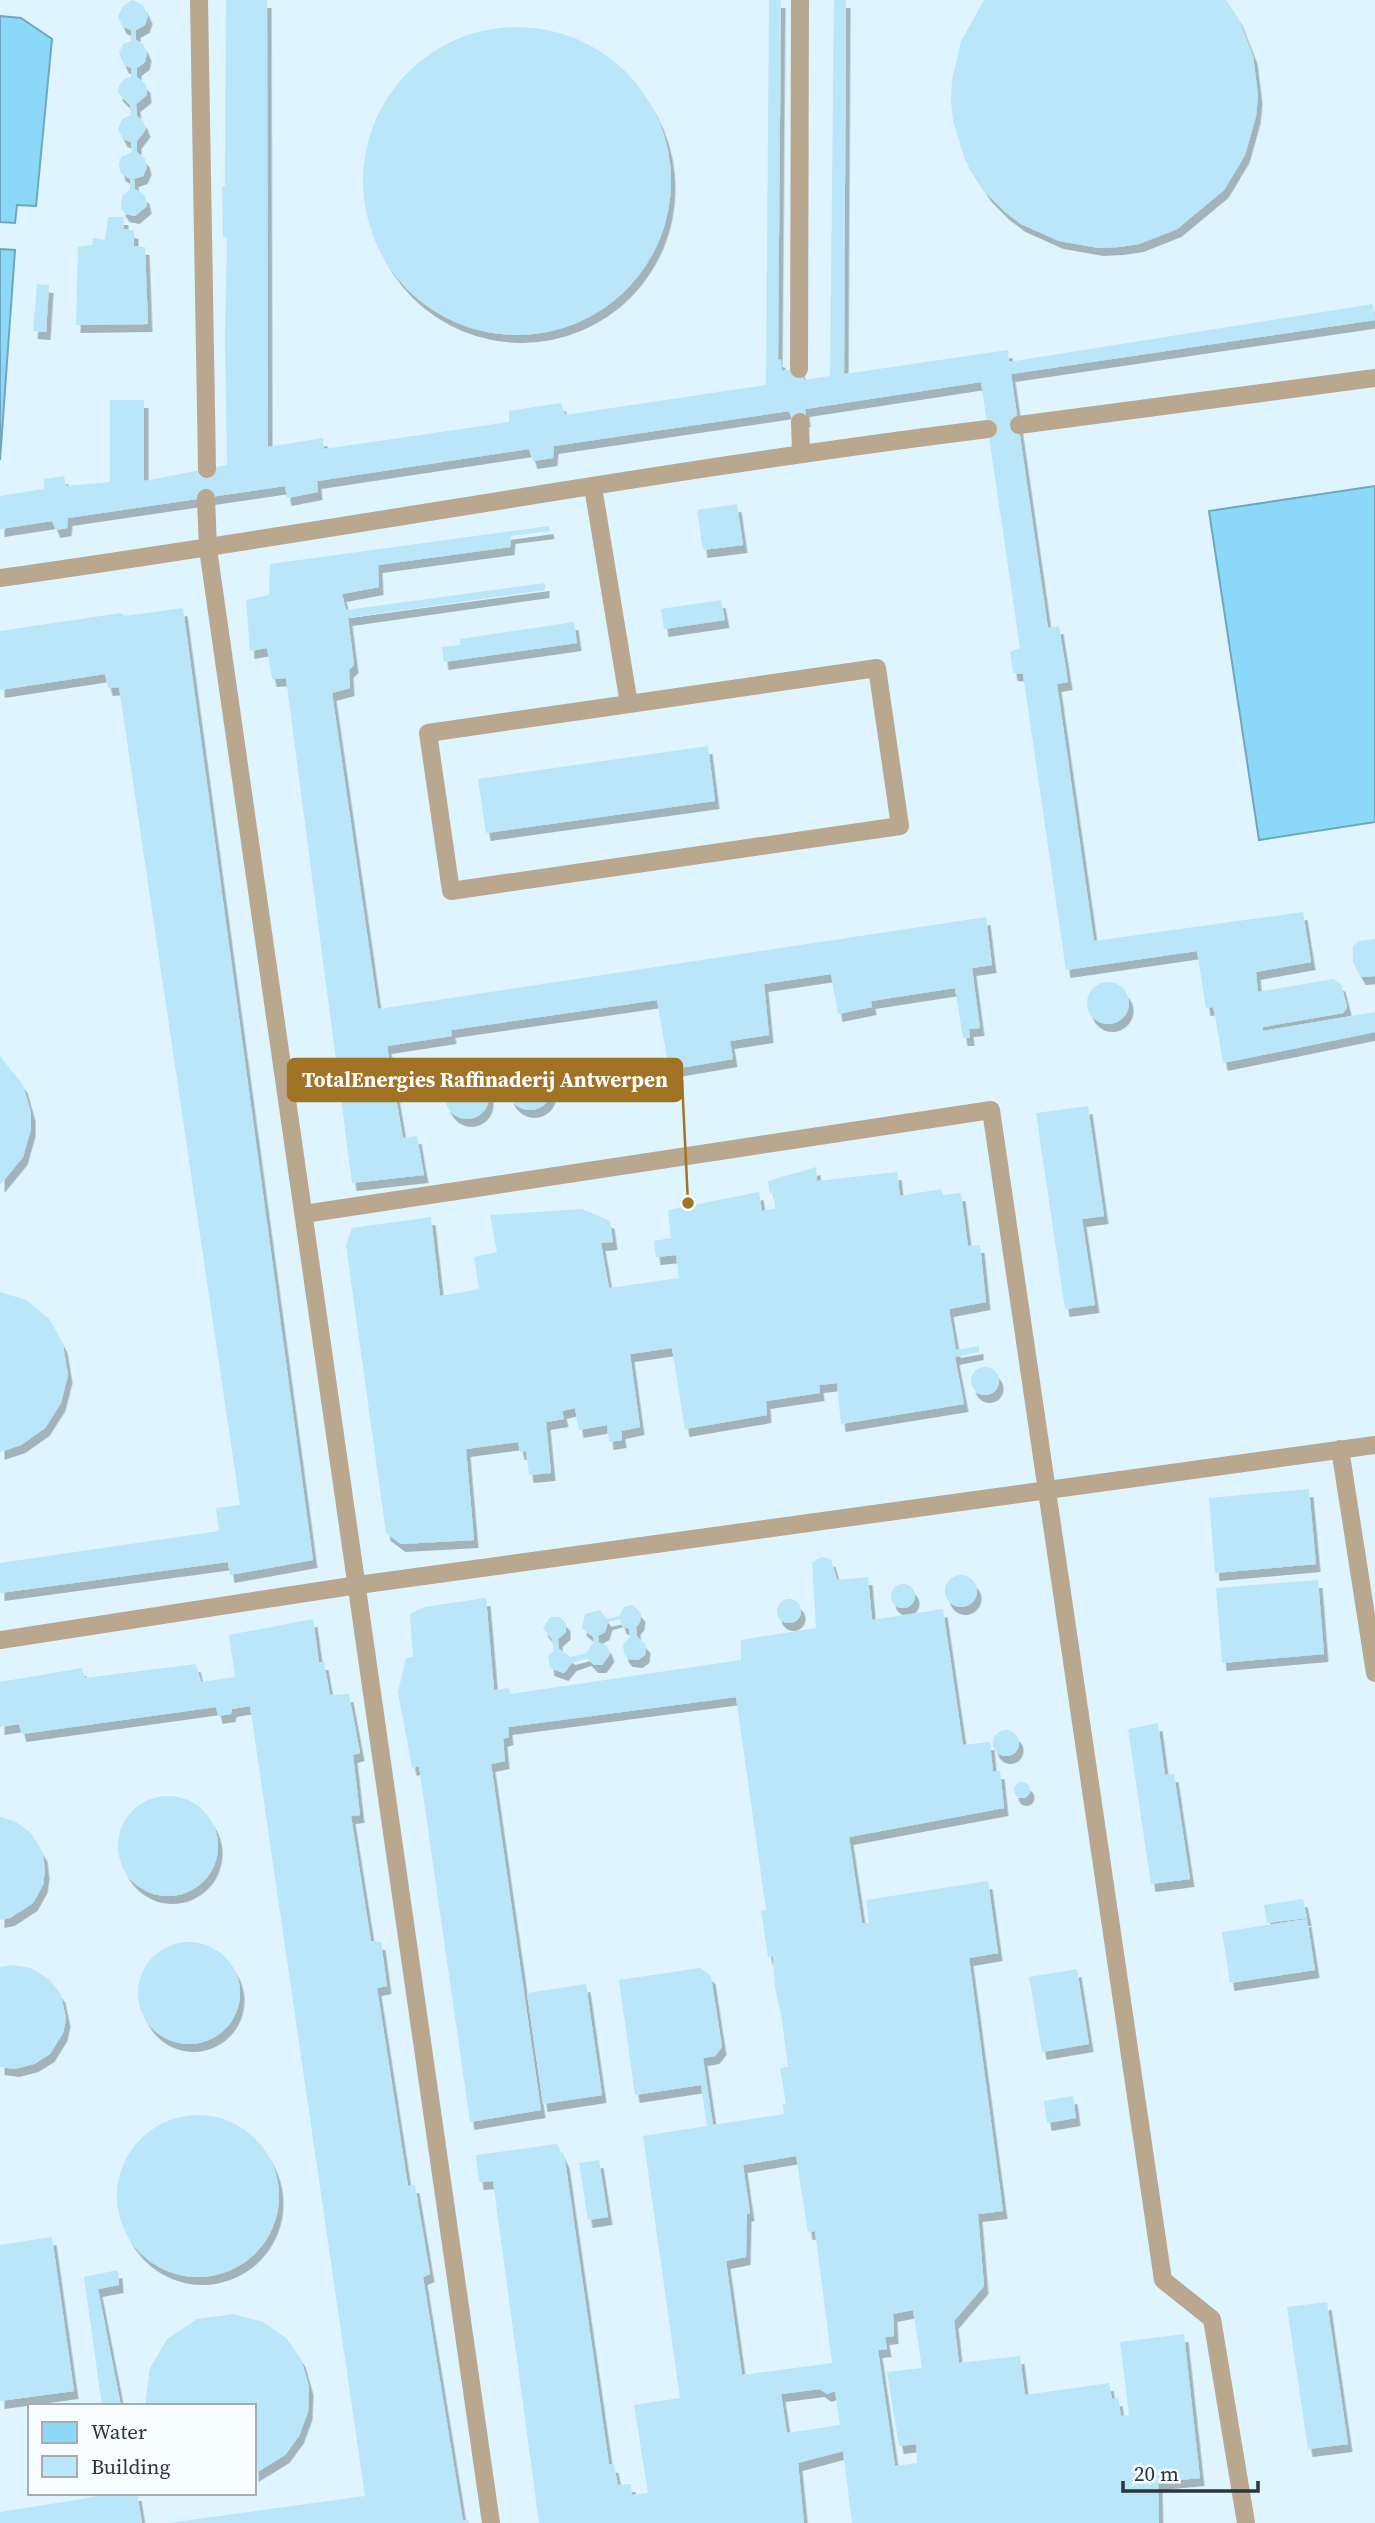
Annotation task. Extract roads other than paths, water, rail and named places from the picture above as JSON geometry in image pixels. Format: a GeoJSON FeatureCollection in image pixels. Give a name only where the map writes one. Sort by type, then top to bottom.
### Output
{"type":"FeatureCollection","features":[{"type":"Feature","properties":{"kind":"lane"},"geometry":{"type":"LineString","coordinates":[[199,0],[206,469]]}},
{"type":"Feature","properties":{"kind":"lane"},"geometry":{"type":"LineString","coordinates":[[799,369],[800,0]]}},
{"type":"Feature","properties":{"kind":"lane"},"geometry":{"type":"LineString","coordinates":[[1018,425],[1375,379]]}},
{"type":"Feature","properties":{"kind":"lane"},"geometry":{"type":"LineString","coordinates":[[800,422],[801,453]]}},
{"type":"Feature","properties":{"kind":"lane"},"geometry":{"type":"LineString","coordinates":[[0,578],[208,549],[801,453],[988,429]]}},
{"type":"Feature","properties":{"kind":"lane"},"geometry":{"type":"LineString","coordinates":[[593,487],[629,704]]}},
{"type":"Feature","properties":{"kind":"lane"},"geometry":{"type":"LineString","coordinates":[[206,498],[208,549],[491,2523]]}},
{"type":"Feature","properties":{"kind":"lane"},"geometry":{"type":"LineString","coordinates":[[877,668],[900,826],[450,891],[428,733],[629,704],[877,668]]}},
{"type":"Feature","properties":{"kind":"lane"},"geometry":{"type":"LineString","coordinates":[[304,1214],[991,1110],[1163,2280],[1212,2319],[1246,2523]]}},
{"type":"Feature","properties":{"kind":"lane"},"geometry":{"type":"LineString","coordinates":[[0,1640],[358,1585],[1047,1488],[1375,1445]]}},
{"type":"Feature","properties":{"kind":"lane"},"geometry":{"type":"LineString","coordinates":[[1339,1449],[1375,1672]]}},
{"type":"Feature","properties":{"kind":"water"},"geometry":{"type":"Polygon","coordinates":[[[0,16],[21,18],[52,39],[36,206],[17,205],[15,223],[0,222],[0,16]]]}},
{"type":"Feature","properties":{"kind":"water"},"geometry":{"type":"Polygon","coordinates":[[[0,249],[15,250],[0,460],[0,249]]]}},
{"type":"Feature","properties":{"kind":"water"},"geometry":{"type":"Polygon","coordinates":[[[1375,486],[1375,822],[1259,840],[1209,511],[1375,486]]]}},
{"type":"Feature","properties":{"kind":"place","name":"TotalEnergies Raffinaderij Antwerpen"},"geometry":{"type":"Point","coordinates":[688,1203]}}]}
